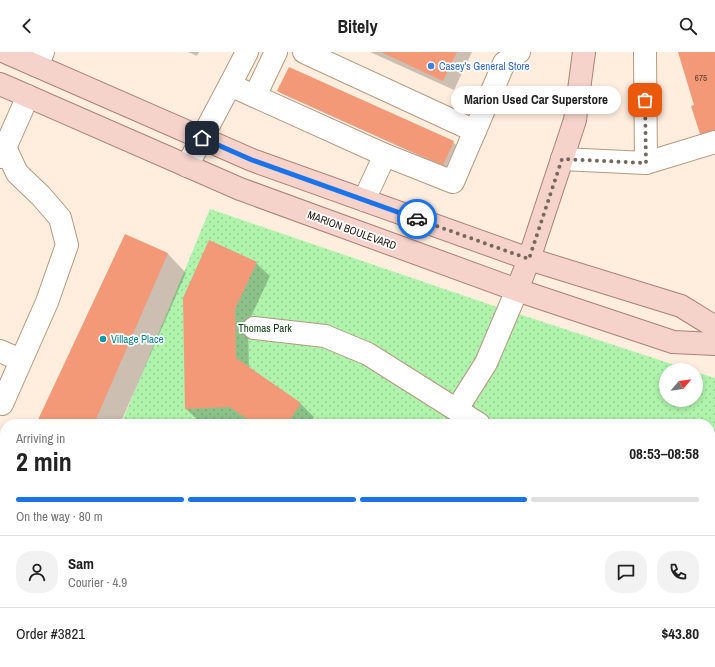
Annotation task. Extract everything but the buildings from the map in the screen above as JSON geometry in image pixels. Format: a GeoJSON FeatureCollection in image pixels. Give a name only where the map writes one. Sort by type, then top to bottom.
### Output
{"type":"FeatureCollection","features":[{"type":"Feature","properties":{"kind":"main road"},"geometry":{"type":"LineString","coordinates":[[5,52],[40,59],[202,138],[252,160],[529,259],[681,306],[715,327]]}},
{"type":"Feature","properties":{"kind":"main road"},"geometry":{"type":"LineString","coordinates":[[517,290],[529,259],[575,120],[584,52]]}},
{"type":"Feature","properties":{"kind":"main road","name":"MARION BOULEVARD"},"geometry":{"type":"LineString","coordinates":[[0,84],[240,189],[517,290],[673,342],[715,344]]}},
{"type":"Feature","properties":{"kind":"lane"},"geometry":{"type":"LineString","coordinates":[[187,166],[247,52]]}},
{"type":"Feature","properties":{"kind":"lane"},"geometry":{"type":"LineString","coordinates":[[255,96],[276,52]]}},
{"type":"Feature","properties":{"kind":"lane"},"geometry":{"type":"LineString","coordinates":[[304,52],[475,131]]}},
{"type":"Feature","properties":{"kind":"lane"},"geometry":{"type":"LineString","coordinates":[[645,52],[646,163]]}},
{"type":"Feature","properties":{"kind":"lane"},"geometry":{"type":"LineString","coordinates":[[230,85],[385,155],[453,182],[504,63],[506,55]]}},
{"type":"Feature","properties":{"kind":"lane"},"geometry":{"type":"LineString","coordinates":[[2,404],[47,302],[67,245],[60,218],[41,196],[17,174],[2,150],[28,96]]}},
{"type":"Feature","properties":{"kind":"lane"},"geometry":{"type":"LineString","coordinates":[[562,159],[646,163],[715,142]]}},
{"type":"Feature","properties":{"kind":"lane"},"geometry":{"type":"LineString","coordinates":[[364,200],[385,155]]}},
{"type":"Feature","properties":{"kind":"lane"},"geometry":{"type":"LineString","coordinates":[[457,409],[486,363],[517,290]]}},
{"type":"Feature","properties":{"kind":"lane"},"geometry":{"type":"LineString","coordinates":[[254,328],[325,336],[368,354],[472,419]]}},
{"type":"Feature","properties":{"kind":"lane"},"geometry":{"type":"LineString","coordinates":[[0,351],[21,360]]}},
{"type":"Feature","properties":{"kind":"green space","name":"Thomas Park"},"geometry":{"type":"Polygon","coordinates":[[[210,209],[500,308],[669,363],[659,363],[659,407],[703,407],[703,374],[715,378],[715,419],[123,419],[210,209]]]}},
{"type":"Feature","properties":{"kind":"way so far"},"geometry":{"type":"LineString","coordinates":[[417,219],[529,259],[562,159],[646,163],[645,100]]}},
{"type":"Feature","properties":{"kind":"place","name":"Casey's General Store"},"geometry":{"type":"Point","coordinates":[431,66]}},
{"type":"Feature","properties":{"kind":"place","name":"Marion Used Car Superstore"},"geometry":{"type":"Point","coordinates":[645,100]}},
{"type":"Feature","properties":{"kind":"place","name":"Village Place"},"geometry":{"type":"Point","coordinates":[103,339]}},
{"type":"Feature","properties":{"kind":"route"},"geometry":{"type":"LineString","coordinates":[[202,138],[252,160],[417,219]]}}]}
